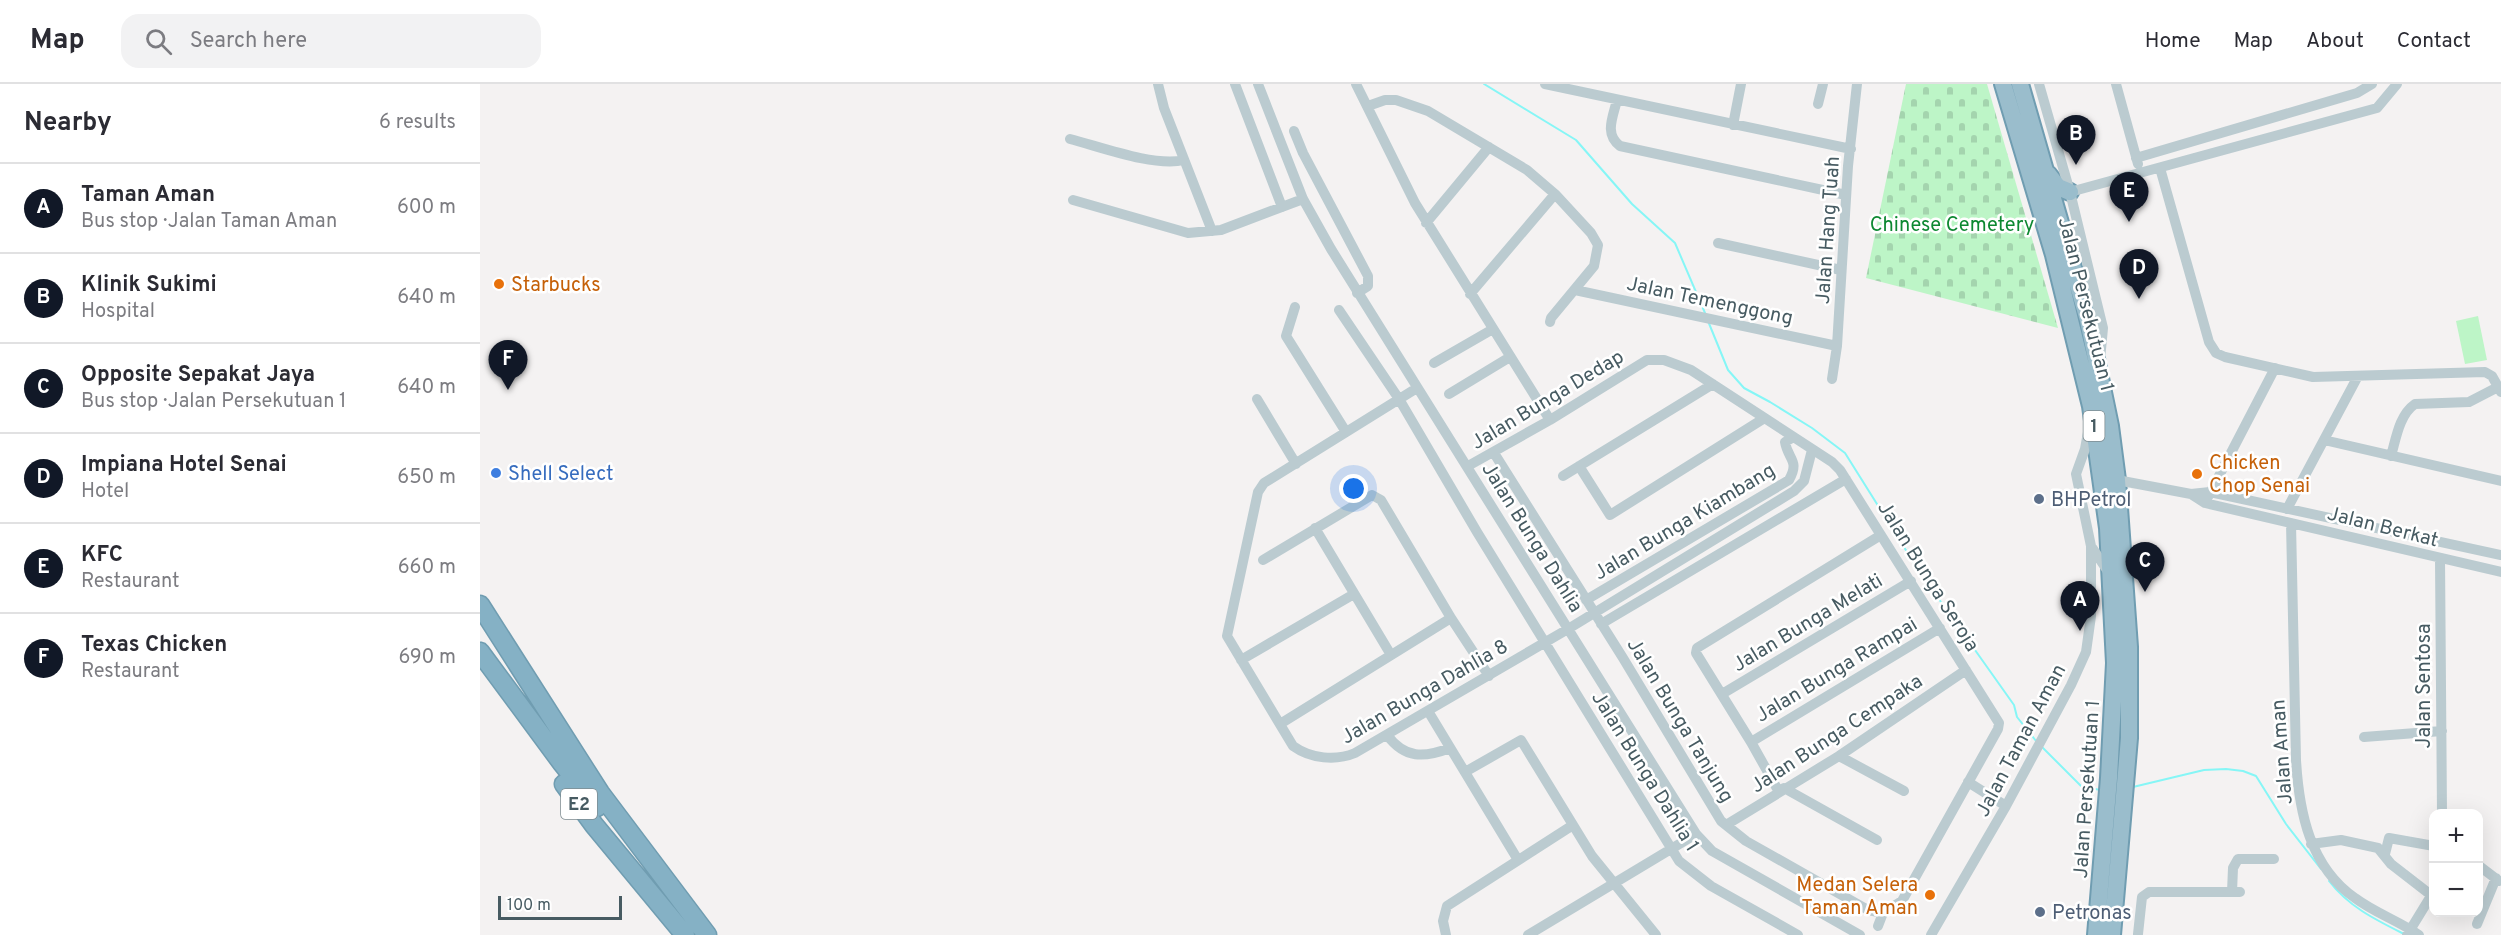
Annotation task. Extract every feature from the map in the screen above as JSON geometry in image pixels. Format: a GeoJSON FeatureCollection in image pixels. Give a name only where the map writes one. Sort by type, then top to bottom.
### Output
{"type":"FeatureCollection","features":[{"type":"Feature","properties":{"kind":"highway","name":"Jalan Persekutuan 1"},"geometry":{"type":"LineString","coordinates":[[2003,84],[2054,255],[2091,406],[2108,528],[2115,663],[2109,778],[2096,935]]}},
{"type":"Feature","properties":{"kind":"highway","name":"Jalan Persekutuan 1"},"geometry":{"type":"LineString","coordinates":[[2020,84],[2070,251],[2088,320],[2110,426],[2118,480],[2129,647],[2127,777],[2112,935]]}},
{"type":"Feature","properties":{"kind":"highway"},"geometry":{"type":"LineString","coordinates":[[2044,168],[2058,187],[2070,192]]}},
{"type":"Feature","properties":{"kind":"highway"},"geometry":{"type":"LineString","coordinates":[[480,605],[600,793],[706,935]]}},
{"type":"Feature","properties":{"kind":"highway","name":"E2"},"geometry":{"type":"LineString","coordinates":[[480,652],[561,763],[664,890],[706,935]]}},
{"type":"Feature","properties":{"kind":"highway","name":"E2"},"geometry":{"type":"LineString","coordinates":[[480,668],[594,825],[685,935]]}},
{"type":"Feature","properties":{"kind":"street"},"geometry":{"type":"LineString","coordinates":[[1158,84],[1164,108],[1212,231]]}},
{"type":"Feature","properties":{"kind":"street"},"geometry":{"type":"LineString","coordinates":[[1235,84],[1282,207]]}},
{"type":"Feature","properties":{"kind":"street","name":"Jalan Bunga Dahlia"},"geometry":{"type":"LineString","coordinates":[[1258,84],[1302,199],[1357,293],[1468,466],[1696,834],[1712,851],[1860,935]]}},
{"type":"Feature","properties":{"kind":"street"},"geometry":{"type":"LineString","coordinates":[[1356,84],[1414,203],[1550,420]]}},
{"type":"Feature","properties":{"kind":"street"},"geometry":{"type":"LineString","coordinates":[[1545,84],[1851,149]]}},
{"type":"Feature","properties":{"kind":"street"},"geometry":{"type":"LineString","coordinates":[[1733,125],[1741,84]]}},
{"type":"Feature","properties":{"kind":"street"},"geometry":{"type":"LineString","coordinates":[[1818,104],[1823,84]]}},
{"type":"Feature","properties":{"kind":"street","name":"Jalan Hang Tuah"},"geometry":{"type":"LineString","coordinates":[[1833,379],[1846,195],[1857,84]]}},
{"type":"Feature","properties":{"kind":"street"},"geometry":{"type":"LineString","coordinates":[[2039,84],[2070,192],[2103,328],[2103,344],[2098,371]]}},
{"type":"Feature","properties":{"kind":"street"},"geometry":{"type":"LineString","coordinates":[[2116,84],[2141,173]]}},
{"type":"Feature","properties":{"kind":"street"},"geometry":{"type":"LineString","coordinates":[[2136,158],[2358,93],[2372,84]]}},
{"type":"Feature","properties":{"kind":"street"},"geometry":{"type":"LineString","coordinates":[[2070,192],[2377,108],[2397,84]]}},
{"type":"Feature","properties":{"kind":"street"},"geometry":{"type":"LineString","coordinates":[[1368,106],[1385,100],[1405,101],[1428,111],[1527,170],[1555,194],[1591,233],[1598,245],[1594,266],[1550,322]]}},
{"type":"Feature","properties":{"kind":"street"},"geometry":{"type":"LineString","coordinates":[[1617,100],[1610,132],[1613,140],[1620,146],[1846,195]]}},
{"type":"Feature","properties":{"kind":"street"},"geometry":{"type":"LineString","coordinates":[[1294,131],[1303,153],[1368,276],[1368,286],[1357,293]]}},
{"type":"Feature","properties":{"kind":"street"},"geometry":{"type":"LineString","coordinates":[[1071,139],[1158,161],[1184,160]]}},
{"type":"Feature","properties":{"kind":"street"},"geometry":{"type":"LineString","coordinates":[[1426,223],[1489,147]]}},
{"type":"Feature","properties":{"kind":"street"},"geometry":{"type":"LineString","coordinates":[[2160,168],[2211,347],[2216,353],[2313,377],[2485,372],[2492,376],[2500,389],[2469,402],[2415,404],[2409,408],[2400,424],[2391,456]]}},
{"type":"Feature","properties":{"kind":"street"},"geometry":{"type":"LineString","coordinates":[[1470,294],[1555,194]]}},
{"type":"Feature","properties":{"kind":"street"},"geometry":{"type":"LineString","coordinates":[[1073,200],[1188,233],[1221,230],[1302,199]]}},
{"type":"Feature","properties":{"kind":"street"},"geometry":{"type":"LineString","coordinates":[[1718,243],[1841,270]]}},
{"type":"Feature","properties":{"kind":"street","name":"Jalan Temenggong"},"geometry":{"type":"LineString","coordinates":[[1575,290],[1837,346]]}},
{"type":"Feature","properties":{"kind":"street"},"geometry":{"type":"LineString","coordinates":[[1295,307],[1286,336],[1347,432]]}},
{"type":"Feature","properties":{"kind":"street","name":"Jalan Bunga Dahlia 1"},"geometry":{"type":"LineString","coordinates":[[1339,310],[1399,399],[1671,850],[1687,869],[1711,886],[1798,935]]}},
{"type":"Feature","properties":{"kind":"street"},"geometry":{"type":"LineString","coordinates":[[1434,363],[1493,329]]}},
{"type":"Feature","properties":{"kind":"street"},"geometry":{"type":"LineString","coordinates":[[1449,394],[1510,357]]}},
{"type":"Feature","properties":{"kind":"street","name":"Jalan Bunga Seroja"},"geometry":{"type":"LineString","coordinates":[[1644,362],[1664,360],[1691,370],[1832,462],[1846,479],[1999,723],[1998,729],[1902,901],[1883,913]]}},
{"type":"Feature","properties":{"kind":"street","name":"Jalan Bunga Dedap"},"geometry":{"type":"LineString","coordinates":[[1468,466],[1550,420],[1644,362]]}},
{"type":"Feature","properties":{"kind":"street"},"geometry":{"type":"LineString","coordinates":[[2205,503],[2275,368]]}},
{"type":"Feature","properties":{"kind":"street"},"geometry":{"type":"LineString","coordinates":[[2287,509],[2358,376]]}},
{"type":"Feature","properties":{"kind":"street"},"geometry":{"type":"LineString","coordinates":[[1563,476],[1713,384]]}},
{"type":"Feature","properties":{"kind":"street","name":"Jalan Bunga Dahlia 8"},"geometry":{"type":"LineString","coordinates":[[1417,388],[1264,483],[1258,492],[1227,636],[1293,746],[1326,758],[1343,758],[1387,735],[1545,643],[1794,491],[1803,481],[1812,450]]}},
{"type":"Feature","properties":{"kind":"street"},"geometry":{"type":"LineString","coordinates":[[1257,399],[1296,464]]}},
{"type":"Feature","properties":{"kind":"street"},"geometry":{"type":"LineString","coordinates":[[2091,406],[2088,436],[2076,474],[2091,546],[2109,573]]}},
{"type":"Feature","properties":{"kind":"street"},"geometry":{"type":"LineString","coordinates":[[1579,466],[1610,516],[1763,419]]}},
{"type":"Feature","properties":{"kind":"street","name":"Jalan Bunga Kiambang"},"geometry":{"type":"LineString","coordinates":[[1586,600],[1789,480],[1794,471],[1794,463],[1786,449],[1785,442],[1792,438]]}},
{"type":"Feature","properties":{"kind":"street"},"geometry":{"type":"LineString","coordinates":[[2324,440],[2501,481]]}},
{"type":"Feature","properties":{"kind":"street","name":"Jalan Bunga Tanjung"},"geometry":{"type":"LineString","coordinates":[[1494,453],[1602,624],[1721,821],[1746,841],[1869,910],[1883,913]]}},
{"type":"Feature","properties":{"kind":"street"},"geometry":{"type":"LineString","coordinates":[[1602,624],[1846,479]]}},
{"type":"Feature","properties":{"kind":"street","name":"Jalan Berkat"},"geometry":{"type":"LineString","coordinates":[[2118,480],[2191,494],[2205,503],[2501,572]]}},
{"type":"Feature","properties":{"kind":"street"},"geometry":{"type":"LineString","coordinates":[[2191,494],[2210,492],[2501,555]]}},
{"type":"Feature","properties":{"kind":"street"},"geometry":{"type":"LineString","coordinates":[[1263,560],[1372,495],[1381,500],[1451,618],[1489,676]]}},
{"type":"Feature","properties":{"kind":"street","name":"Jalan Aman"},"geometry":{"type":"LineString","coordinates":[[2291,523],[2296,770],[2300,802],[2311,844],[2325,867],[2353,897],[2412,933]]}},
{"type":"Feature","properties":{"kind":"street"},"geometry":{"type":"LineString","coordinates":[[1315,528],[1390,655]]}},
{"type":"Feature","properties":{"kind":"street"},"geometry":{"type":"LineString","coordinates":[[1877,840],[1782,790],[1696,653],[1701,645],[1881,535]]}},
{"type":"Feature","properties":{"kind":"street","name":"Jalan Taman Aman"},"geometry":{"type":"LineString","coordinates":[[1931,935],[2006,806],[2072,685],[2086,652],[2091,616],[2091,546]]}},
{"type":"Feature","properties":{"kind":"street","name":"Jalan Sentosa"},"geometry":{"type":"LineString","coordinates":[[2440,559],[2442,809]]}},
{"type":"Feature","properties":{"kind":"street","name":"Jalan Bunga Melati"},"geometry":{"type":"LineString","coordinates":[[1722,694],[1911,581]]}},
{"type":"Feature","properties":{"kind":"street"},"geometry":{"type":"LineString","coordinates":[[1241,660],[1354,594]]}},
{"type":"Feature","properties":{"kind":"street"},"geometry":{"type":"LineString","coordinates":[[1280,724],[1451,618]]}},
{"type":"Feature","properties":{"kind":"street","name":"Jalan Bunga Rampai"},"geometry":{"type":"LineString","coordinates":[[1751,742],[1940,628]]}},
{"type":"Feature","properties":{"kind":"street","name":"Jalan Bunga Cempaka"},"geometry":{"type":"LineString","coordinates":[[1726,825],[1839,756],[1966,670]]}},
{"type":"Feature","properties":{"kind":"street"},"geometry":{"type":"LineString","coordinates":[[1428,711],[1518,860]]}},
{"type":"Feature","properties":{"kind":"street"},"geometry":{"type":"LineString","coordinates":[[2364,737],[2442,731]]}},
{"type":"Feature","properties":{"kind":"street"},"geometry":{"type":"LineString","coordinates":[[1387,735],[1401,751],[1415,755],[1450,748]]}},
{"type":"Feature","properties":{"kind":"street"},"geometry":{"type":"LineString","coordinates":[[1465,772],[1521,740],[1612,883],[1654,934]]}},
{"type":"Feature","properties":{"kind":"street"},"geometry":{"type":"LineString","coordinates":[[1839,756],[1904,791]]}},
{"type":"Feature","properties":{"kind":"street"},"geometry":{"type":"LineString","coordinates":[[1968,782],[2006,806]]}},
{"type":"Feature","properties":{"kind":"street"},"geometry":{"type":"LineString","coordinates":[[1446,935],[1443,921],[1447,906],[1573,825]]}},
{"type":"Feature","properties":{"kind":"street"},"geometry":{"type":"LineString","coordinates":[[1528,935],[1696,834]]}},
{"type":"Feature","properties":{"kind":"street"},"geometry":{"type":"LineString","coordinates":[[2385,854],[2389,838],[2429,845]]}},
{"type":"Feature","properties":{"kind":"street"},"geometry":{"type":"LineString","coordinates":[[2311,844],[2341,840],[2378,848],[2391,864],[2429,891]]}},
{"type":"Feature","properties":{"kind":"street"},"geometry":{"type":"LineString","coordinates":[[2138,934],[2144,894],[2236,892],[2233,868],[2238,859],[2274,859]]}},
{"type":"Feature","properties":{"kind":"street"},"geometry":{"type":"LineString","coordinates":[[2477,924],[2498,880],[2483,869]]}},
{"type":"Feature","properties":{"kind":"street"},"geometry":{"type":"LineString","coordinates":[[2412,933],[2429,899]]}},
{"type":"Feature","properties":{"kind":"street"},"geometry":{"type":"LineString","coordinates":[[1878,926],[1883,913]]}},
{"type":"Feature","properties":{"kind":"green space","name":"Chinese Cemetery"},"geometry":{"type":"Polygon","coordinates":[[[1906,84],[1987,84],[2058,328],[1866,278],[1906,84]]]}},
{"type":"Feature","properties":{"kind":"green space"},"geometry":{"type":"Polygon","coordinates":[[[2478,316],[2487,360],[2465,364],[2456,321],[2478,316]]]}},
{"type":"Feature","properties":{"kind":"waterway"},"geometry":{"type":"LineString","coordinates":[[1484,84],[1576,140],[1632,204],[1675,243],[1705,313]]}},
{"type":"Feature","properties":{"kind":"waterway"},"geometry":{"type":"LineString","coordinates":[[1708,321],[1728,370],[1744,388],[1812,428],[1845,453],[1919,571],[2014,705],[2017,717],[2036,741]]}},
{"type":"Feature","properties":{"kind":"waterway"},"geometry":{"type":"LineString","coordinates":[[2042,747],[2081,786],[2100,790]]}},
{"type":"Feature","properties":{"kind":"waterway"},"geometry":{"type":"LineString","coordinates":[[2133,787],[2204,770],[2226,769],[2243,771],[2256,776],[2286,824],[2321,869]]}},
{"type":"Feature","properties":{"kind":"waterway"},"geometry":{"type":"LineString","coordinates":[[2329,881],[2354,906],[2404,934]]}},
{"type":"Feature","properties":{"kind":"place","name":"Klinik Sukimi"},"geometry":{"type":"Point","coordinates":[2076,165]}},
{"type":"Feature","properties":{"kind":"place","name":"KFC"},"geometry":{"type":"Point","coordinates":[2129,222]}},
{"type":"Feature","properties":{"kind":"place","name":"Starbucks"},"geometry":{"type":"Point","coordinates":[499,284]}},
{"type":"Feature","properties":{"kind":"place","name":"Impiana Hotel Senai"},"geometry":{"type":"Point","coordinates":[2139,299]}},
{"type":"Feature","properties":{"kind":"place","name":"Texas Chicken"},"geometry":{"type":"Point","coordinates":[508,390]}},
{"type":"Feature","properties":{"kind":"place","name":"Shell Select"},"geometry":{"type":"Point","coordinates":[496,473]}},
{"type":"Feature","properties":{"kind":"place","name":"Chicken Chop Senai"},"geometry":{"type":"Point","coordinates":[2197,474]}},
{"type":"Feature","properties":{"kind":"place","name":"BHPetrol"},"geometry":{"type":"Point","coordinates":[2039,499]}},
{"type":"Feature","properties":{"kind":"place","name":"Opposite Sepakat Jaya"},"geometry":{"type":"Point","coordinates":[2145,592]}},
{"type":"Feature","properties":{"kind":"place","name":"Taman Aman"},"geometry":{"type":"Point","coordinates":[2080,631]}},
{"type":"Feature","properties":{"kind":"place","name":"Medan Selera Taman Aman"},"geometry":{"type":"Point","coordinates":[1930,895]}},
{"type":"Feature","properties":{"kind":"place","name":"Petronas"},"geometry":{"type":"Point","coordinates":[2040,912]}}]}
